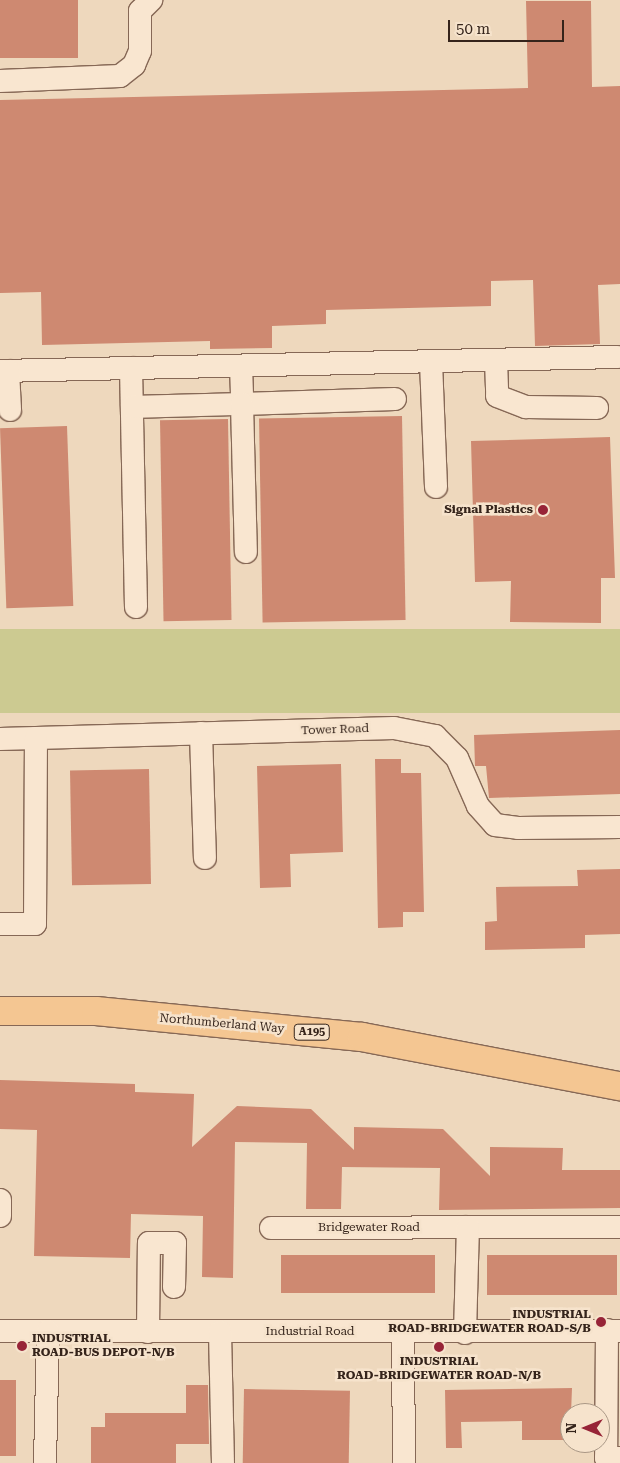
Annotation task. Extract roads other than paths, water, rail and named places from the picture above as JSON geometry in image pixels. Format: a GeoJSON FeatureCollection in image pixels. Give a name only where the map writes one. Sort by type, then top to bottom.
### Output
{"type":"FeatureCollection","features":[{"type":"Feature","properties":{"kind":"main road","name":"Northumberland Way"},"geometry":{"type":"LineString","coordinates":[[0,1012],[96,1012],[362,1037],[620,1086]]}},
{"type":"Feature","properties":{"kind":"street"},"geometry":{"type":"LineString","coordinates":[[0,81],[120,76],[134,65],[140,51],[140,10],[151,0]]}},
{"type":"Feature","properties":{"kind":"street"},"geometry":{"type":"LineString","coordinates":[[10,410],[4,371],[618,357]]}},
{"type":"Feature","properties":{"kind":"street"},"geometry":{"type":"LineString","coordinates":[[496,360],[497,396],[526,407],[597,408]]}},
{"type":"Feature","properties":{"kind":"street"},"geometry":{"type":"LineString","coordinates":[[431,362],[436,487]]}},
{"type":"Feature","properties":{"kind":"street"},"geometry":{"type":"LineString","coordinates":[[241,366],[246,552]]}},
{"type":"Feature","properties":{"kind":"street"},"geometry":{"type":"LineString","coordinates":[[131,368],[136,607]]}},
{"type":"Feature","properties":{"kind":"street"},"geometry":{"type":"LineString","coordinates":[[132,407],[395,399]]}},
{"type":"Feature","properties":{"kind":"street","name":"Tower Road"},"geometry":{"type":"LineString","coordinates":[[0,739],[394,728],[435,736],[457,758],[478,806],[496,825],[518,828],[620,826]]}},
{"type":"Feature","properties":{"kind":"street"},"geometry":{"type":"LineString","coordinates":[[201,734],[205,858]]}},
{"type":"Feature","properties":{"kind":"street"},"geometry":{"type":"LineString","coordinates":[[0,924],[35,924],[36,738]]}},
{"type":"Feature","properties":{"kind":"street"},"geometry":{"type":"LineString","coordinates":[[0,1200],[0,1216]]}},
{"type":"Feature","properties":{"kind":"street"},"geometry":{"type":"LineString","coordinates":[[465,1333],[468,1227]]}},
{"type":"Feature","properties":{"kind":"street","name":"Bridgewater Road"},"geometry":{"type":"LineString","coordinates":[[271,1228],[620,1227]]}},
{"type":"Feature","properties":{"kind":"street"},"geometry":{"type":"LineString","coordinates":[[148,1332],[149,1243],[175,1243],[174,1287]]}},
{"type":"Feature","properties":{"kind":"street","name":"Industrial Road"},"geometry":{"type":"LineString","coordinates":[[0,1331],[465,1333],[613,1331]]}},
{"type":"Feature","properties":{"kind":"street"},"geometry":{"type":"LineString","coordinates":[[45,1463],[48,1331]]}},
{"type":"Feature","properties":{"kind":"street"},"geometry":{"type":"LineString","coordinates":[[613,1331],[606,1458],[620,1458]]}},
{"type":"Feature","properties":{"kind":"street"},"geometry":{"type":"LineString","coordinates":[[220,1332],[223,1463]]}},
{"type":"Feature","properties":{"kind":"street"},"geometry":{"type":"LineString","coordinates":[[403,1332],[404,1463]]}},
{"type":"Feature","properties":{"kind":"place","name":"Signal Plastics"},"geometry":{"type":"Point","coordinates":[543,510]}},
{"type":"Feature","properties":{"kind":"place","name":"INDUSTRIAL ROAD-BRIDGEWATER ROAD-S/B"},"geometry":{"type":"Point","coordinates":[601,1322]}},
{"type":"Feature","properties":{"kind":"place","name":"INDUSTRIAL ROAD-BUS DEPOT-N/B"},"geometry":{"type":"Point","coordinates":[22,1346]}},
{"type":"Feature","properties":{"kind":"place","name":"INDUSTRIAL ROAD-BRIDGEWATER ROAD-N/B"},"geometry":{"type":"Point","coordinates":[439,1347]}}]}
